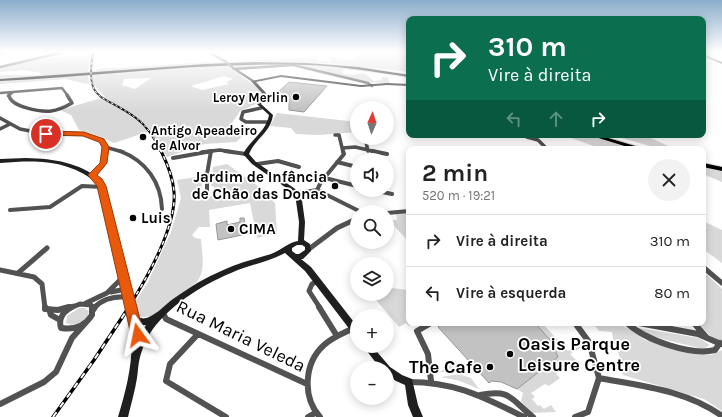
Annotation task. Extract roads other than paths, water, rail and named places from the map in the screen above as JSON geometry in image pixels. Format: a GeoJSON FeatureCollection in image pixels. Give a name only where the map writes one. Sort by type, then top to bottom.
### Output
{"type":"FeatureCollection","features":[{"type":"Feature","properties":{"kind":"main road"},"geometry":{"type":"LineString","coordinates":[[0,80],[116,71]]}},
{"type":"Feature","properties":{"kind":"main road"},"geometry":{"type":"LineString","coordinates":[[0,80],[128,71]]}},
{"type":"Feature","properties":{"kind":"main road"},"geometry":{"type":"LineString","coordinates":[[376,71],[406,76]]}},
{"type":"Feature","properties":{"kind":"main road"},"geometry":{"type":"LineString","coordinates":[[384,71],[406,75]]}},
{"type":"Feature","properties":{"kind":"main road"},"geometry":{"type":"LineString","coordinates":[[604,138],[630,146]]}},
{"type":"Feature","properties":{"kind":"main road"},"geometry":{"type":"LineString","coordinates":[[706,166],[722,169]]}},
{"type":"Feature","properties":{"kind":"street"},"geometry":{"type":"LineString","coordinates":[[238,71],[253,82],[264,94],[260,102],[261,108]]}},
{"type":"Feature","properties":{"kind":"street"},"geometry":{"type":"LineString","coordinates":[[320,71],[368,83],[372,86]]}},
{"type":"Feature","properties":{"kind":"street"},"geometry":{"type":"LineString","coordinates":[[253,82],[281,76],[358,86],[392,84],[406,86]]}},
{"type":"Feature","properties":{"kind":"street"},"geometry":{"type":"LineString","coordinates":[[0,93],[62,88],[72,103],[47,112],[40,112],[12,101],[8,96],[13,92]]}},
{"type":"Feature","properties":{"kind":"street"},"geometry":{"type":"LineString","coordinates":[[246,154],[251,144],[261,134],[269,122],[271,114],[261,108],[243,112],[241,119],[246,122],[269,122]]}},
{"type":"Feature","properties":{"kind":"street"},"geometry":{"type":"LineString","coordinates":[[0,118],[20,130],[84,134],[102,141],[105,147],[104,163],[97,172],[92,175]]}},
{"type":"Feature","properties":{"kind":"street"},"geometry":{"type":"LineString","coordinates":[[0,129],[10,124]]}},
{"type":"Feature","properties":{"kind":"street"},"geometry":{"type":"LineString","coordinates":[[317,190],[344,154],[338,135],[336,135]]}},
{"type":"Feature","properties":{"kind":"street"},"geometry":{"type":"LineString","coordinates":[[536,138],[544,146]]}},
{"type":"Feature","properties":{"kind":"street"},"geometry":{"type":"LineString","coordinates":[[367,145],[368,151]]}},
{"type":"Feature","properties":{"kind":"street"},"geometry":{"type":"LineString","coordinates":[[105,147],[122,150],[145,166],[160,188],[162,208]]}},
{"type":"Feature","properties":{"kind":"street"},"geometry":{"type":"LineString","coordinates":[[343,148],[356,147],[381,153]]}},
{"type":"Feature","properties":{"kind":"street"},"geometry":{"type":"LineString","coordinates":[[207,196],[207,174],[211,151]]}},
{"type":"Feature","properties":{"kind":"street"},"geometry":{"type":"LineString","coordinates":[[173,158],[211,151],[228,151],[246,154],[257,164],[298,193],[320,190],[350,206]]}},
{"type":"Feature","properties":{"kind":"street"},"geometry":{"type":"LineString","coordinates":[[0,161],[45,160],[74,166],[92,175],[99,181],[102,186],[134,320],[142,334]]}},
{"type":"Feature","properties":{"kind":"street"},"geometry":{"type":"LineString","coordinates":[[257,164],[274,160],[288,162],[299,167]]}},
{"type":"Feature","properties":{"kind":"street"},"geometry":{"type":"LineString","coordinates":[[337,162],[350,165]]}},
{"type":"Feature","properties":{"kind":"street"},"geometry":{"type":"LineString","coordinates":[[325,178],[350,184]]}},
{"type":"Feature","properties":{"kind":"street"},"geometry":{"type":"LineString","coordinates":[[10,210],[50,207],[82,186],[102,186]]}},
{"type":"Feature","properties":{"kind":"street"},"geometry":{"type":"LineString","coordinates":[[298,193],[301,240],[306,247],[308,269]]}},
{"type":"Feature","properties":{"kind":"street"},"geometry":{"type":"LineString","coordinates":[[394,212],[406,210]]}},
{"type":"Feature","properties":{"kind":"street"},"geometry":{"type":"LineString","coordinates":[[142,334],[163,313],[189,292],[214,277],[229,270],[280,253],[291,246],[306,247],[321,241],[337,228],[350,222]]}},
{"type":"Feature","properties":{"kind":"street"},"geometry":{"type":"LineString","coordinates":[[301,230],[288,252],[308,269],[350,323]]}},
{"type":"Feature","properties":{"kind":"street"},"geometry":{"type":"LineString","coordinates":[[264,258],[292,256],[301,257],[306,247]]}},
{"type":"Feature","properties":{"kind":"street"},"geometry":{"type":"LineString","coordinates":[[18,273],[47,248]]}},
{"type":"Feature","properties":{"kind":"street"},"geometry":{"type":"LineString","coordinates":[[0,270],[34,277],[42,284],[46,309],[58,310],[96,301],[109,296],[127,293]]}},
{"type":"Feature","properties":{"kind":"street"},"geometry":{"type":"LineString","coordinates":[[706,270],[722,283]]}},
{"type":"Feature","properties":{"kind":"street"},"geometry":{"type":"LineString","coordinates":[[0,404],[18,393],[41,383],[54,374],[64,360],[71,339],[88,320],[98,303],[109,296],[123,277]]}},
{"type":"Feature","properties":{"kind":"street"},"geometry":{"type":"LineString","coordinates":[[318,281],[312,284],[309,291],[337,336]]}},
{"type":"Feature","properties":{"kind":"street"},"geometry":{"type":"LineString","coordinates":[[84,304],[91,305],[93,310]]}},
{"type":"Feature","properties":{"kind":"street"},"geometry":{"type":"LineString","coordinates":[[75,306],[66,311],[60,320],[59,325],[62,328],[69,329],[80,326],[88,320]]}},
{"type":"Feature","properties":{"kind":"street"},"geometry":{"type":"LineString","coordinates":[[50,309],[51,315],[60,320]]}},
{"type":"Feature","properties":{"kind":"street"},"geometry":{"type":"LineString","coordinates":[[123,417],[142,334],[141,328],[163,313]]}},
{"type":"Feature","properties":{"kind":"street","name":"Rua Maria Veleda"},"geometry":{"type":"LineString","coordinates":[[163,313],[166,319],[307,384]]}},
{"type":"Feature","properties":{"kind":"street"},"geometry":{"type":"LineString","coordinates":[[134,320],[138,322],[145,322],[153,319]]}},
{"type":"Feature","properties":{"kind":"street"},"geometry":{"type":"LineString","coordinates":[[426,326],[417,331],[428,354],[431,381]]}},
{"type":"Feature","properties":{"kind":"street"},"geometry":{"type":"LineString","coordinates":[[575,417],[588,412],[599,378],[589,342],[580,326]]}},
{"type":"Feature","properties":{"kind":"street"},"geometry":{"type":"LineString","coordinates":[[630,326],[634,331],[645,337],[707,352],[715,350],[721,344],[675,329],[658,326]]}},
{"type":"Feature","properties":{"kind":"street"},"geometry":{"type":"LineString","coordinates":[[696,326],[706,338]]}},
{"type":"Feature","properties":{"kind":"street"},"geometry":{"type":"LineString","coordinates":[[69,329],[71,339]]}},
{"type":"Feature","properties":{"kind":"street"},"geometry":{"type":"LineString","coordinates":[[308,417],[318,415],[309,400],[307,384],[310,369],[318,351],[337,336],[350,332]]}},
{"type":"Feature","properties":{"kind":"street"},"geometry":{"type":"LineString","coordinates":[[198,334],[170,364],[166,380],[226,417]]}},
{"type":"Feature","properties":{"kind":"street"},"geometry":{"type":"LineString","coordinates":[[373,353],[380,361]]}},
{"type":"Feature","properties":{"kind":"street"},"geometry":{"type":"LineString","coordinates":[[394,375],[410,382],[431,381],[453,385],[479,395],[522,416]]}},
{"type":"Feature","properties":{"kind":"street"},"geometry":{"type":"LineString","coordinates":[[599,378],[677,394],[699,402],[722,416]]}},
{"type":"Feature","properties":{"kind":"street"},"geometry":{"type":"LineString","coordinates":[[410,382],[413,405],[418,417]]}},
{"type":"Feature","properties":{"kind":"street"},"geometry":{"type":"LineString","coordinates":[[479,395],[494,392],[506,393],[533,417]]}},
{"type":"Feature","properties":{"kind":"railway"},"geometry":{"type":"LineString","coordinates":[[91,71],[91,81],[98,95],[140,121],[150,133],[161,152]]}},
{"type":"Feature","properties":{"kind":"railway"},"geometry":{"type":"LineString","coordinates":[[128,308],[159,252],[171,221],[174,206],[174,192],[169,171],[161,151]]}},
{"type":"Feature","properties":{"kind":"railway"},"geometry":{"type":"LineString","coordinates":[[53,417],[94,360],[129,307]]}},
{"type":"Feature","properties":{"kind":"place","name":"Leroy Merlin"},"geometry":{"type":"Point","coordinates":[296,97]}},
{"type":"Feature","properties":{"kind":"place","name":"Antigo Apeadeiro de Alvor"},"geometry":{"type":"Point","coordinates":[143,137]}},
{"type":"Feature","properties":{"kind":"place","name":"Jardim de Infância de Chão das Donas"},"geometry":{"type":"Point","coordinates":[335,186]}},
{"type":"Feature","properties":{"kind":"place","name":"Luis"},"geometry":{"type":"Point","coordinates":[133,218]}},
{"type":"Feature","properties":{"kind":"place","name":"CIMA"},"geometry":{"type":"Point","coordinates":[231,229]}},
{"type":"Feature","properties":{"kind":"place","name":"Oasis Parque Leisure Centre"},"geometry":{"type":"Point","coordinates":[510,354]}},
{"type":"Feature","properties":{"kind":"place","name":"The Cafe"},"geometry":{"type":"Point","coordinates":[490,367]}}]}
